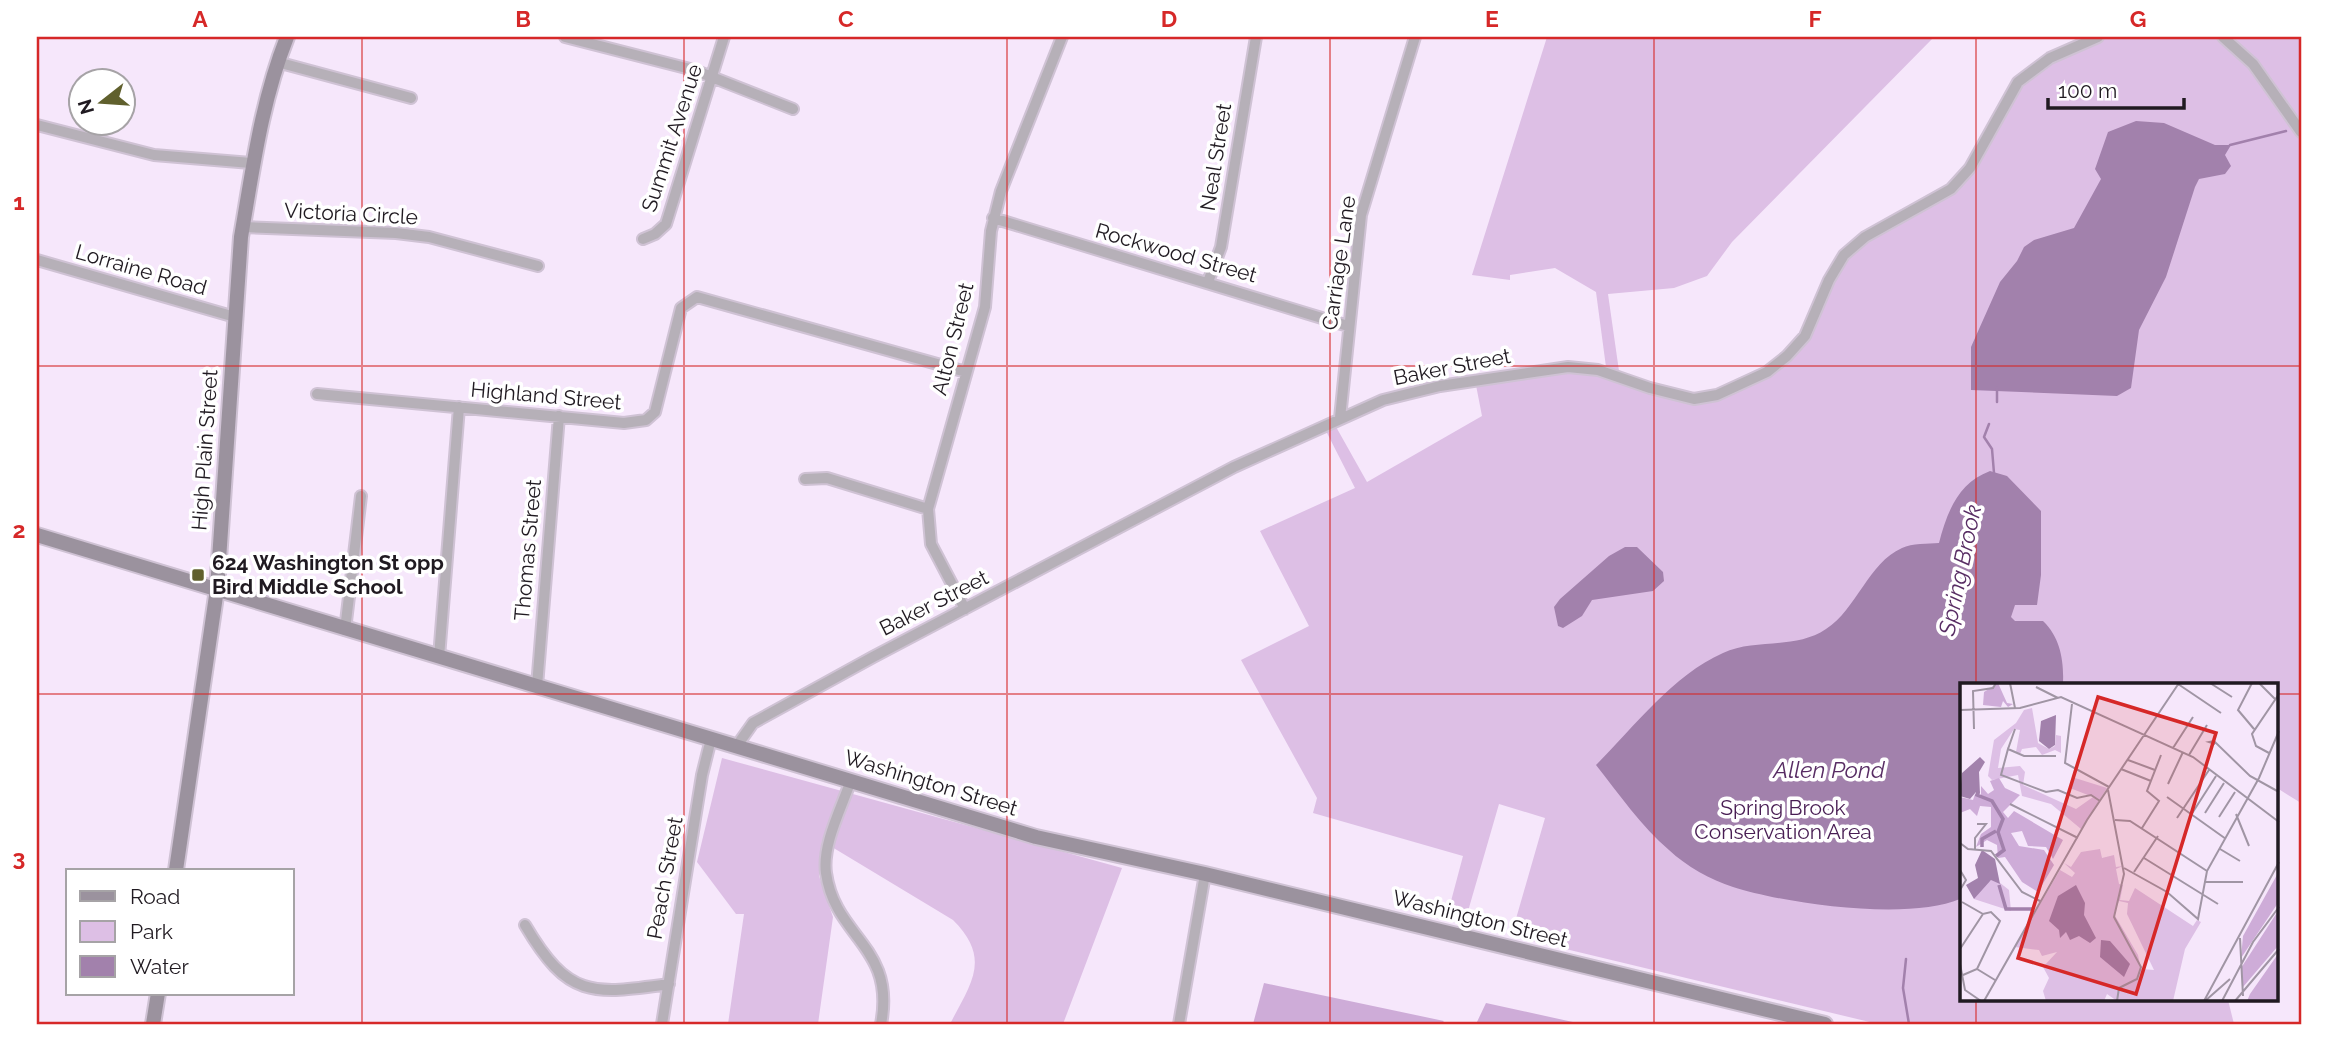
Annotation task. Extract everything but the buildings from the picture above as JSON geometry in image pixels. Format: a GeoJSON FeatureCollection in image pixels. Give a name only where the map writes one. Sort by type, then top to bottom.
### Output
{"type":"FeatureCollection","features":[{"type":"Feature","properties":{"kind":"main road","name":"High Plain Street"},"geometry":{"type":"LineString","coordinates":[[176,869],[217,589],[242,227],[251,163],[267,93],[287,37]]}},
{"type":"Feature","properties":{"kind":"main road","name":"Washington Street"},"geometry":{"type":"LineString","coordinates":[[37,535],[1036,837],[1205,874],[1825,1024]]}},
{"type":"Feature","properties":{"kind":"main road"},"geometry":{"type":"LineString","coordinates":[[153,1024],[158,995]]}},
{"type":"Feature","properties":{"kind":"street"},"geometry":{"type":"LineString","coordinates":[[565,37],[712,77],[793,108]]}},
{"type":"Feature","properties":{"kind":"street","name":"Summit Avenue"},"geometry":{"type":"LineString","coordinates":[[643,239],[655,234],[666,224],[724,37]]}},
{"type":"Feature","properties":{"kind":"street","name":"Alton Street"},"geometry":{"type":"LineString","coordinates":[[965,609],[931,544],[928,509],[985,307],[993,219],[1001,191],[1062,37]]}},
{"type":"Feature","properties":{"kind":"street","name":"Neal Street"},"geometry":{"type":"LineString","coordinates":[[1208,282],[1221,247],[1256,37]]}},
{"type":"Feature","properties":{"kind":"street","name":"Carriage Lane"},"geometry":{"type":"LineString","coordinates":[[1340,418],[1361,215],[1415,37]]}},
{"type":"Feature","properties":{"kind":"street","name":"Baker Street"},"geometry":{"type":"LineString","coordinates":[[736,747],[753,723],[1234,467],[1340,418],[1419,390],[1548,368],[1598,370],[1658,391],[1695,399],[1717,395],[1767,372],[1787,356],[1805,336],[1829,280],[1844,255],[1865,237],[1951,189],[1970,168],[2018,82],[2050,58],[2098,37]]}},
{"type":"Feature","properties":{"kind":"street"},"geometry":{"type":"LineString","coordinates":[[2223,37],[2253,64],[2301,132]]}},
{"type":"Feature","properties":{"kind":"street"},"geometry":{"type":"LineString","coordinates":[[277,62],[411,98]]}},
{"type":"Feature","properties":{"kind":"street"},"geometry":{"type":"LineString","coordinates":[[37,125],[154,155],[251,163]]}},
{"type":"Feature","properties":{"kind":"street","name":"Rockwood Street"},"geometry":{"type":"LineString","coordinates":[[993,219],[1348,326]]}},
{"type":"Feature","properties":{"kind":"street","name":"Victoria Circle"},"geometry":{"type":"LineString","coordinates":[[242,227],[396,233],[429,237],[538,266]]}},
{"type":"Feature","properties":{"kind":"street","name":"Lorraine Road"},"geometry":{"type":"LineString","coordinates":[[37,260],[235,317]]}},
{"type":"Feature","properties":{"kind":"street","name":"Highland Street"},"geometry":{"type":"LineString","coordinates":[[317,394],[629,424],[654,416],[681,308],[697,297],[966,372]]}},
{"type":"Feature","properties":{"kind":"street"},"geometry":{"type":"LineString","coordinates":[[439,657],[459,407]]}},
{"type":"Feature","properties":{"kind":"street","name":"Thomas Street"},"geometry":{"type":"LineString","coordinates":[[537,686],[559,416]]}},
{"type":"Feature","properties":{"kind":"street"},"geometry":{"type":"LineString","coordinates":[[805,479],[827,478],[928,509]]}},
{"type":"Feature","properties":{"kind":"street"},"geometry":{"type":"LineString","coordinates":[[345,630],[361,496]]}},
{"type":"Feature","properties":{"kind":"street","name":"Peach Street"},"geometry":{"type":"LineString","coordinates":[[662,1024],[702,775],[711,739]]}},
{"type":"Feature","properties":{"kind":"street"},"geometry":{"type":"LineString","coordinates":[[851,780],[828,847],[825,872],[834,900],[883,979],[885,1004],[881,1024]]}},
{"type":"Feature","properties":{"kind":"street"},"geometry":{"type":"LineString","coordinates":[[1179,1024],[1205,874]]}},
{"type":"Feature","properties":{"kind":"street"},"geometry":{"type":"LineString","coordinates":[[525,925],[541,952],[563,975],[588,988],[619,991],[669,984]]}},
{"type":"Feature","properties":{"kind":"green space"},"geometry":{"type":"Polygon","coordinates":[[[1547,37],[1934,37],[1732,242],[1707,276],[1674,288],[1608,294],[1619,371],[1606,367],[1596,292],[1555,268],[1510,275],[1510,280],[1472,275],[1547,37]]]}},
{"type":"Feature","properties":{"kind":"green space","name":"Spring Brook Conservation Area"},"geometry":{"type":"Polygon","coordinates":[[[2098,37],[2301,37],[2301,803],[2278,789],[2278,683],[1960,683],[1960,1002],[2228,1002],[2234,1024],[1878,1024],[1511,936],[1545,818],[1499,804],[1464,925],[1446,920],[1463,856],[1313,813],[1317,798],[1241,660],[1309,626],[1260,531],[1355,488],[1325,429],[1335,425],[1367,482],[1482,416],[1475,380],[1568,367],[1682,397],[1737,386],[1796,346],[1844,255],[1951,189],[2018,82],[2098,37]]]}},
{"type":"Feature","properties":{"kind":"green space"},"geometry":{"type":"Polygon","coordinates":[[[722,758],[1122,868],[1063,1024],[950,1024],[965,996],[974,971],[975,959],[965,934],[953,920],[822,841],[819,876],[833,917],[818,1024],[728,1024],[744,914],[736,914],[697,862],[722,758]]]}},
{"type":"Feature","properties":{"kind":"shaded area"},"geometry":{"type":"Polygon","coordinates":[[[1264,983],[1444,1021],[1441,1024],[1253,1024],[1264,983]]]}},
{"type":"Feature","properties":{"kind":"shaded area"},"geometry":{"type":"Polygon","coordinates":[[[1486,1003],[1582,1024],[1476,1024],[1486,1003]]]}},
{"type":"Feature","properties":{"kind":"water"},"geometry":{"type":"Polygon","coordinates":[[[2136,121],[2164,123],[2215,145],[2231,145],[2225,155],[2231,166],[2225,174],[2199,179],[2195,187],[2166,277],[2139,330],[2131,388],[2117,396],[1971,390],[1971,347],[2000,282],[2017,261],[2024,247],[2034,240],[2074,228],[2101,179],[2095,169],[2108,132],[2136,121]]]}},
{"type":"Feature","properties":{"kind":"water","name":"Allen Pond"},"geometry":{"type":"Polygon","coordinates":[[[1990,471],[2007,476],[2041,511],[2041,575],[2037,605],[2015,605],[2011,617],[2015,621],[2043,621],[2049,627],[2060,649],[2063,683],[1960,683],[1960,899],[1910,909],[1847,908],[1815,904],[1733,887],[1699,872],[1676,856],[1640,820],[1596,765],[1671,688],[1705,663],[1735,649],[1801,640],[1826,629],[1846,610],[1871,575],[1890,555],[1910,545],[1939,543],[1950,510],[1962,491],[1979,476],[1990,471]]]}},
{"type":"Feature","properties":{"kind":"water"},"geometry":{"type":"Polygon","coordinates":[[[1625,547],[1637,547],[1663,572],[1664,581],[1653,591],[1592,600],[1582,616],[1563,628],[1558,626],[1554,607],[1560,599],[1609,556],[1625,547]]]}},
{"type":"Feature","properties":{"kind":"waterway","name":"Spring Brook"},"geometry":{"type":"LineString","coordinates":[[2230,145],[2286,131]]}},
{"type":"Feature","properties":{"kind":"waterway","name":"Spring Brook"},"geometry":{"type":"LineString","coordinates":[[1997,388],[1997,402]]}},
{"type":"Feature","properties":{"kind":"waterway","name":"Spring Brook"},"geometry":{"type":"LineString","coordinates":[[1989,424],[1984,437],[1992,449],[1994,473]]}},
{"type":"Feature","properties":{"kind":"waterway","name":"Spring Brook"},"geometry":{"type":"LineString","coordinates":[[1906,959],[1903,988],[1909,1024]]}},
{"type":"Feature","properties":{"kind":"place","name":"624 Washington St opp Bird Middle School"},"geometry":{"type":"Point","coordinates":[198,575]}}]}
